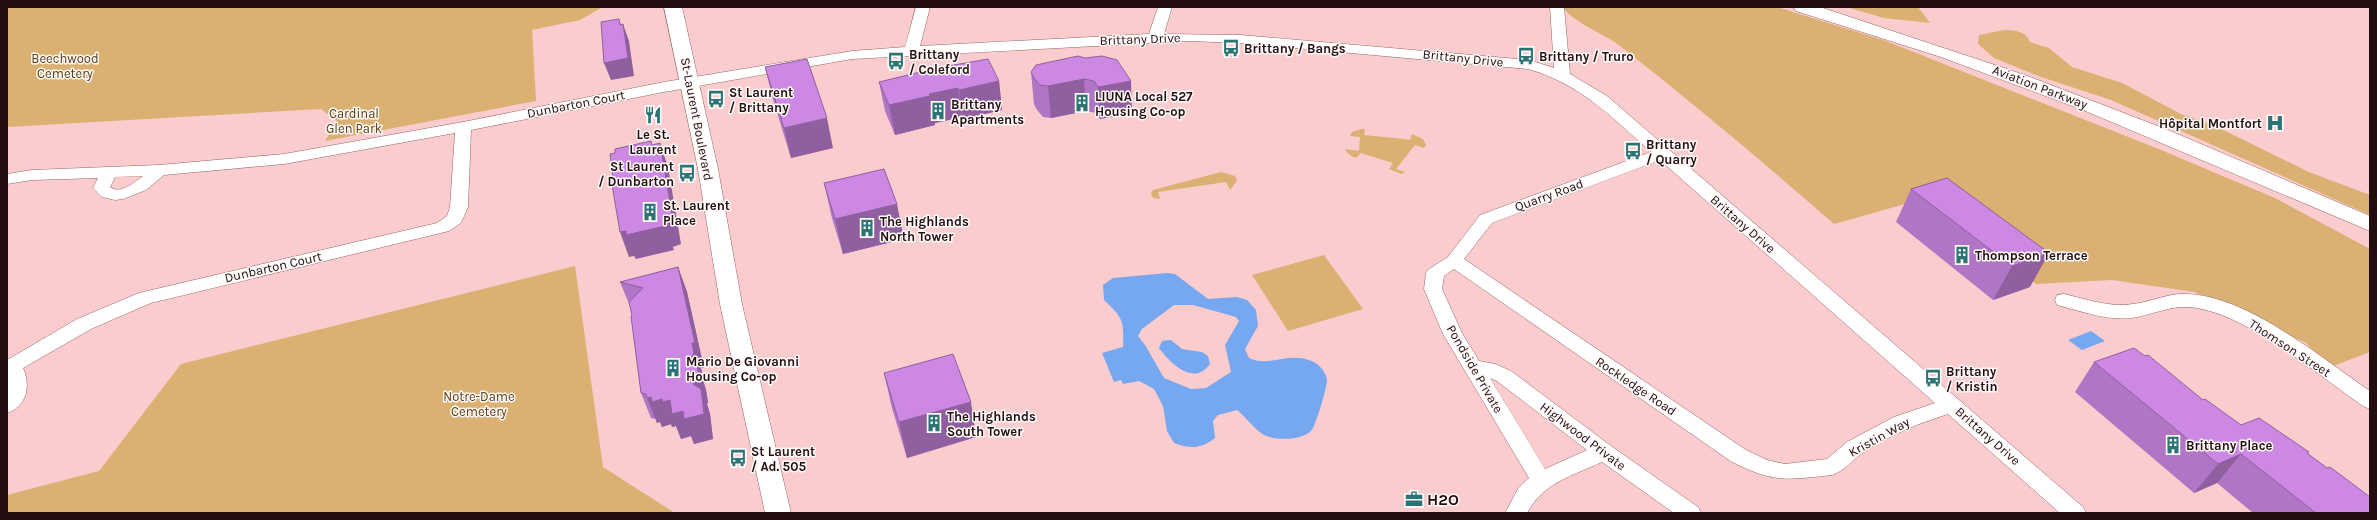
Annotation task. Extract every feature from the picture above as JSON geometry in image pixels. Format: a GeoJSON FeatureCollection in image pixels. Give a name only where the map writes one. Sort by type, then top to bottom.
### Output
{"type":"FeatureCollection","features":[{"type":"Feature","properties":{"kind":"main road","name":"St-Laurent Boulevard"},"geometry":{"type":"LineString","coordinates":[[674,7],[708,169],[731,304],[778,513]]}},
{"type":"Feature","properties":{"kind":"main road","name":"Aviation Parkway"},"geometry":{"type":"LineString","coordinates":[[1802,7],[1902,38],[2025,81],[2144,127],[2370,224]]}},
{"type":"Feature","properties":{"kind":"main road","name":"Aviation Parkway"},"geometry":{"type":"LineString","coordinates":[[2272,182],[2370,231]]}},
{"type":"Feature","properties":{"kind":"street"},"geometry":{"type":"LineString","coordinates":[[911,51],[923,7]]}},
{"type":"Feature","properties":{"kind":"street"},"geometry":{"type":"LineString","coordinates":[[1155,38],[1165,7]]}},
{"type":"Feature","properties":{"kind":"street"},"geometry":{"type":"LineString","coordinates":[[1557,7],[1562,74]]}},
{"type":"Feature","properties":{"kind":"street","name":"Brittany Drive"},"geometry":{"type":"LineString","coordinates":[[690,83],[818,60],[911,51],[1155,38],[1240,39],[1413,54],[1528,65],[1562,74],[1580,83],[1601,99],[2075,513]]}},
{"type":"Feature","properties":{"kind":"street","name":"Dunbarton Court"},"geometry":{"type":"LineString","coordinates":[[7,179],[32,175],[109,173],[102,188],[108,193],[117,194],[139,189],[150,181],[159,170],[284,159],[462,127],[664,86],[690,83]]}},
{"type":"Feature","properties":{"kind":"street","name":"Dunbarton Court"},"geometry":{"type":"LineString","coordinates":[[7,405],[18,392],[20,383],[10,368],[84,324],[146,298],[443,227],[455,219],[459,207],[462,127]]}},
{"type":"Feature","properties":{"kind":"street","name":"Quarry Road"},"geometry":{"type":"LineString","coordinates":[[1454,261],[1468,240],[1486,219],[1663,153]]}},
{"type":"Feature","properties":{"kind":"street","name":"Pondside Private"},"geometry":{"type":"LineString","coordinates":[[1454,261],[1435,273],[1433,289],[1453,334],[1541,480]]}},
{"type":"Feature","properties":{"kind":"street","name":"Rockledge Road"},"geometry":{"type":"LineString","coordinates":[[1454,261],[1739,456],[1763,468],[1785,472],[1832,467]]}},
{"type":"Feature","properties":{"kind":"street","name":"Thomson Street"},"geometry":{"type":"LineString","coordinates":[[2064,300],[2112,311],[2132,311],[2172,301],[2194,300],[2213,305],[2256,323],[2370,401]]}},
{"type":"Feature","properties":{"kind":"street","name":"Highwood Private"},"geometry":{"type":"LineString","coordinates":[[1474,367],[1488,369],[1504,376],[1604,452],[1690,513]]}},
{"type":"Feature","properties":{"kind":"street","name":"Kristin Way"},"geometry":{"type":"LineString","coordinates":[[1832,467],[1854,448],[1901,422],[1952,405]]}},
{"type":"Feature","properties":{"kind":"street"},"geometry":{"type":"LineString","coordinates":[[1516,513],[1527,493],[1541,480],[1604,452]]}},
{"type":"Feature","properties":{"kind":"green space","name":"Beechwood Cemetery"},"geometry":{"type":"Polygon","coordinates":[[[7,7],[601,8],[580,20],[532,30],[536,101],[325,141],[337,121],[321,109],[7,127],[7,7]]]}},
{"type":"Feature","properties":{"kind":"green space"},"geometry":{"type":"Polygon","coordinates":[[[1563,7],[1777,7],[1886,41],[2161,150],[2275,198],[2370,249],[2370,352],[2328,368],[2306,343],[2223,307],[2195,292],[2112,280],[2036,284],[1923,199],[1834,224],[1781,178],[1620,46],[1581,23],[1563,7]]]}},
{"type":"Feature","properties":{"kind":"green space"},"geometry":{"type":"Polygon","coordinates":[[[1846,7],[1918,7],[1930,23],[1884,18],[1846,7]]]}},
{"type":"Feature","properties":{"kind":"green space"},"geometry":{"type":"Polygon","coordinates":[[[2004,30],[2023,33],[2030,42],[2049,48],[2072,67],[2122,83],[2181,114],[2213,125],[2309,172],[2370,195],[2370,215],[2111,100],[2041,77],[1994,58],[1978,44],[1979,35],[2004,30]]]}},
{"type":"Feature","properties":{"kind":"green space"},"geometry":{"type":"Polygon","coordinates":[[[1365,129],[1364,135],[1410,140],[1412,134],[1423,139],[1426,145],[1424,148],[1415,145],[1396,169],[1405,172],[1402,174],[1389,169],[1393,163],[1361,153],[1356,158],[1347,152],[1345,149],[1359,151],[1360,137],[1350,136],[1352,132],[1365,129]]]}},
{"type":"Feature","properties":{"kind":"green space"},"geometry":{"type":"Polygon","coordinates":[[[1221,172],[1235,176],[1237,181],[1230,190],[1226,182],[1158,192],[1160,199],[1153,198],[1151,194],[1153,190],[1221,172]]]}},
{"type":"Feature","properties":{"kind":"green space"},"geometry":{"type":"Polygon","coordinates":[[[1324,255],[1363,309],[1288,331],[1252,275],[1324,255]]]}},
{"type":"Feature","properties":{"kind":"green space","name":"Notre-Dame Cemetery"},"geometry":{"type":"Polygon","coordinates":[[[575,266],[603,467],[675,513],[7,513],[7,495],[99,471],[181,364],[575,266]]]}},
{"type":"Feature","properties":{"kind":"water"},"geometry":{"type":"Polygon","coordinates":[[[1167,273],[1175,274],[1208,299],[1237,297],[1247,300],[1256,310],[1258,326],[1245,349],[1249,358],[1257,361],[1288,358],[1305,359],[1316,363],[1321,367],[1327,378],[1321,405],[1313,428],[1298,438],[1283,439],[1269,437],[1260,432],[1237,410],[1218,415],[1213,421],[1215,438],[1210,442],[1195,447],[1174,443],[1167,431],[1163,406],[1154,389],[1139,381],[1123,384],[1121,380],[1114,382],[1102,353],[1123,347],[1121,320],[1115,311],[1104,300],[1103,285],[1113,278],[1167,273]],[[1174,305],[1142,329],[1138,336],[1145,345],[1164,378],[1191,389],[1206,388],[1231,372],[1225,345],[1239,321],[1236,317],[1193,305],[1174,305]]]}},
{"type":"Feature","properties":{"kind":"water"},"geometry":{"type":"Polygon","coordinates":[[[2091,331],[2105,341],[2082,350],[2068,340],[2091,331]]]}},
{"type":"Feature","properties":{"kind":"water"},"geometry":{"type":"Polygon","coordinates":[[[1171,340],[1182,349],[1202,352],[1208,356],[1210,364],[1204,371],[1197,373],[1190,373],[1176,366],[1159,348],[1162,341],[1171,340]]]}},
{"type":"Feature","properties":{"kind":"building"},"geometry":{"type":"Polygon","coordinates":[[[619,19],[620,25],[623,24],[628,58],[604,63],[601,22],[619,19]]]}},
{"type":"Feature","properties":{"kind":"building"},"geometry":{"type":"Polygon","coordinates":[[[1078,56],[1085,58],[1102,56],[1117,60],[1131,81],[1098,87],[1094,81],[1084,79],[1048,86],[1040,85],[1031,72],[1036,65],[1078,56]]]}},
{"type":"Feature","properties":{"kind":"building"},"geometry":{"type":"Polygon","coordinates":[[[807,59],[827,118],[784,128],[765,67],[807,59]]]}},
{"type":"Feature","properties":{"kind":"building"},"geometry":{"type":"Polygon","coordinates":[[[988,59],[999,81],[959,90],[958,88],[929,94],[930,96],[889,105],[879,82],[937,68],[988,59]]]}},
{"type":"Feature","properties":{"kind":"building","name":"St. Laurent Place"},"geometry":{"type":"Polygon","coordinates":[[[651,141],[652,145],[660,143],[673,220],[664,222],[665,226],[626,235],[626,231],[620,232],[611,179],[613,178],[610,154],[615,153],[615,149],[651,141]]]}},
{"type":"Feature","properties":{"kind":"building"},"geometry":{"type":"Polygon","coordinates":[[[884,169],[897,204],[835,219],[824,183],[884,169]]]}},
{"type":"Feature","properties":{"kind":"building"},"geometry":{"type":"Polygon","coordinates":[[[1947,178],[2049,253],[2012,266],[1911,189],[1947,178]]]}},
{"type":"Feature","properties":{"kind":"building","name":"Mario De Giovanni Housing Co-op"},"geometry":{"type":"Polygon","coordinates":[[[678,267],[695,343],[692,343],[694,353],[689,361],[697,365],[699,376],[693,384],[701,389],[704,414],[684,419],[683,411],[672,414],[670,400],[663,402],[662,399],[652,402],[651,397],[647,398],[646,394],[641,393],[632,315],[629,302],[643,288],[620,282],[678,267]]]}},
{"type":"Feature","properties":{"kind":"building"},"geometry":{"type":"Polygon","coordinates":[[[2134,348],[2145,356],[2148,355],[2203,400],[2205,399],[2241,425],[2259,418],[2309,452],[2307,453],[2327,468],[2330,467],[2370,497],[2370,513],[2316,513],[2241,454],[2218,464],[2094,362],[2134,348]]]}},
{"type":"Feature","properties":{"kind":"building"},"geometry":{"type":"Polygon","coordinates":[[[953,354],[971,402],[899,422],[884,373],[953,354]]]}},
{"type":"Feature","properties":{"kind":"place","name":"Brittany / Bangs"},"geometry":{"type":"Point","coordinates":[1231,48]}},
{"type":"Feature","properties":{"kind":"place","name":"Brittany / Truro"},"geometry":{"type":"Point","coordinates":[1526,56]}},
{"type":"Feature","properties":{"kind":"place","name":"Brittany / Coleford"},"geometry":{"type":"Point","coordinates":[896,61]}},
{"type":"Feature","properties":{"kind":"place","name":"St Laurent / Brittany"},"geometry":{"type":"Point","coordinates":[716,99]}},
{"type":"Feature","properties":{"kind":"place","name":"LIUNA Local 527 Housing Co-op"},"geometry":{"type":"Point","coordinates":[1082,103]}},
{"type":"Feature","properties":{"kind":"place","name":"Brittany Apartments"},"geometry":{"type":"Point","coordinates":[938,111]}},
{"type":"Feature","properties":{"kind":"place","name":"Le St. Laurent"},"geometry":{"type":"Point","coordinates":[653,115]}},
{"type":"Feature","properties":{"kind":"place","name":"Hôpital Montfort"},"geometry":{"type":"Point","coordinates":[2275,123]}},
{"type":"Feature","properties":{"kind":"place","name":"Brittany / Quarry"},"geometry":{"type":"Point","coordinates":[1633,151]}},
{"type":"Feature","properties":{"kind":"place","name":"St Laurent / Dunbarton"},"geometry":{"type":"Point","coordinates":[687,173]}},
{"type":"Feature","properties":{"kind":"place","name":"St. Laurent Place"},"geometry":{"type":"Point","coordinates":[650,212]}},
{"type":"Feature","properties":{"kind":"place","name":"The Highlands North Tower"},"geometry":{"type":"Point","coordinates":[867,228]}},
{"type":"Feature","properties":{"kind":"place","name":"Thompson Terrace"},"geometry":{"type":"Point","coordinates":[1962,255]}},
{"type":"Feature","properties":{"kind":"place","name":"Mario De Giovanni Housing Co-op"},"geometry":{"type":"Point","coordinates":[673,368]}},
{"type":"Feature","properties":{"kind":"place","name":"Brittany / Kristin"},"geometry":{"type":"Point","coordinates":[1933,378]}},
{"type":"Feature","properties":{"kind":"place","name":"The Highlands South Tower"},"geometry":{"type":"Point","coordinates":[934,423]}},
{"type":"Feature","properties":{"kind":"place","name":"Brittany Place"},"geometry":{"type":"Point","coordinates":[2173,445]}},
{"type":"Feature","properties":{"kind":"place","name":"St Laurent / Ad. 505"},"geometry":{"type":"Point","coordinates":[738,458]}},
{"type":"Feature","properties":{"kind":"place","name":"H2O"},"geometry":{"type":"Point","coordinates":[1414,499]}},
{"type":"Feature","properties":{"kind":"park label","name":"Cardinal Glen Park"},"geometry":{"type":"Point","coordinates":[354,120]}}]}
